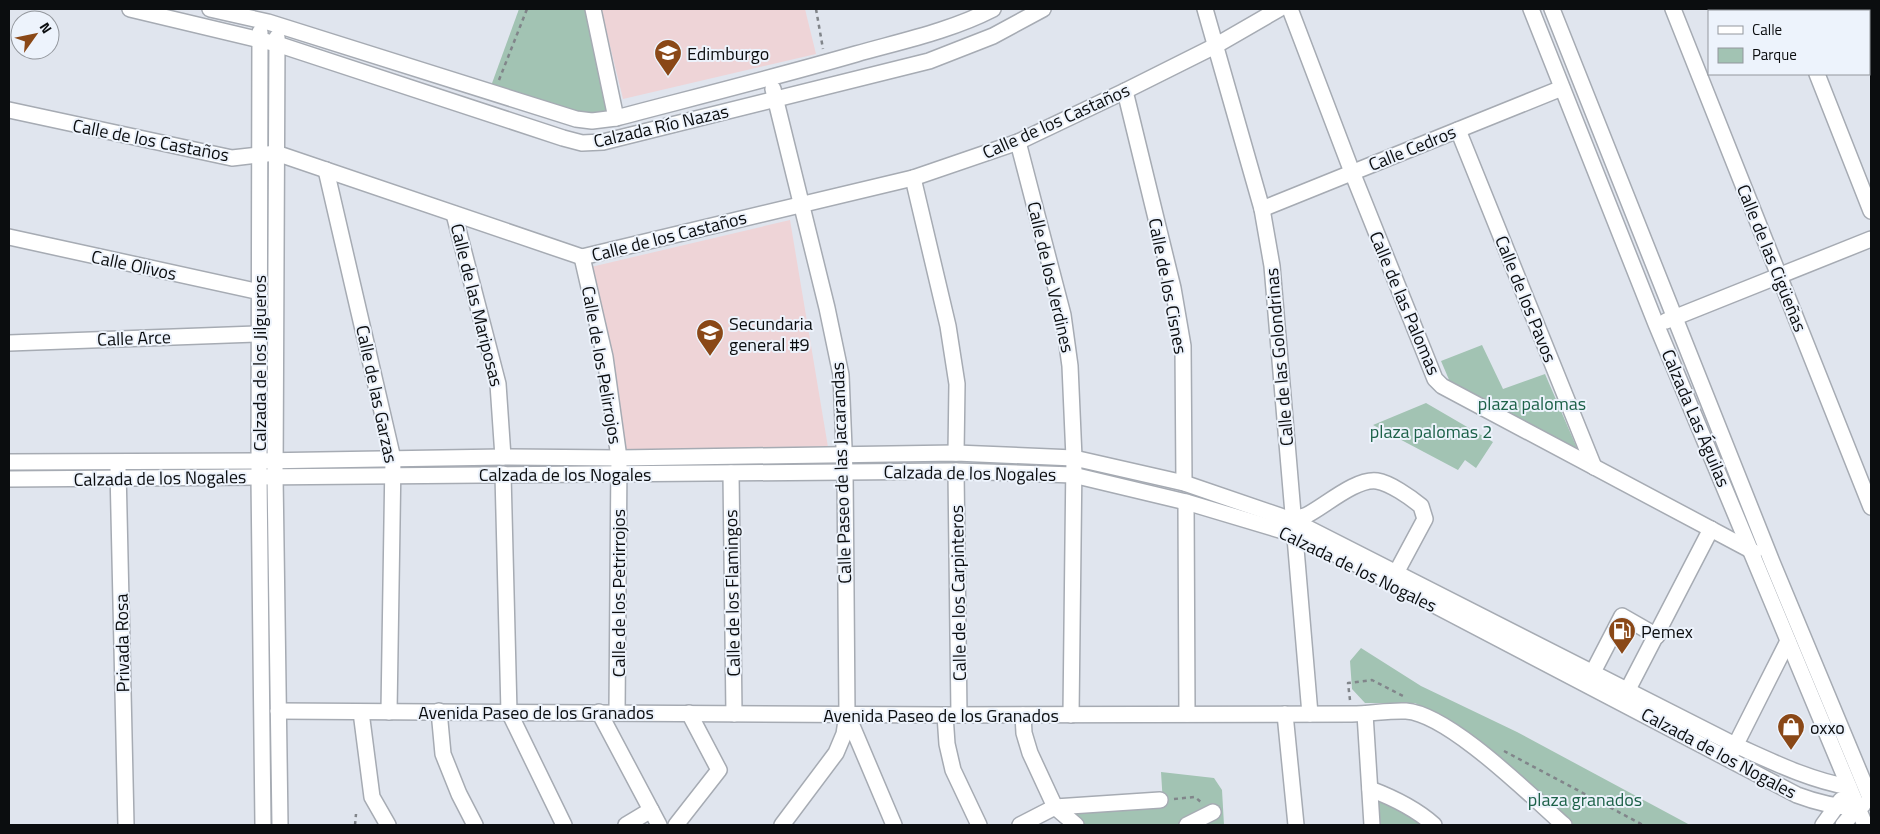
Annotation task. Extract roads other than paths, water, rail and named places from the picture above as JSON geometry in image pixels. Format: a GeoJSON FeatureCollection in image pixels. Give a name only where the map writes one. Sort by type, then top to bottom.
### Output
{"type":"FeatureCollection","features":[{"type":"Feature","properties":{"kind":"street","name":"Calzada Río Nazas"},"geometry":{"type":"LineString","coordinates":[[130,9],[277,44],[563,138],[582,142],[602,142],[929,60],[993,36],[1043,9]]}},
{"type":"Feature","properties":{"kind":"street","name":"Calzada Río Nazas"},"geometry":{"type":"LineString","coordinates":[[210,9],[260,20],[576,118],[592,121],[616,118],[825,63],[920,36],[976,17],[993,9]]}},
{"type":"Feature","properties":{"kind":"street"},"geometry":{"type":"LineString","coordinates":[[593,9],[616,118]]}},
{"type":"Feature","properties":{"kind":"street","name":"Calle de las Golondrinas"},"geometry":{"type":"LineString","coordinates":[[1205,9],[1262,209],[1272,266],[1310,714]]}},
{"type":"Feature","properties":{"kind":"street","name":"Calle de los Castaños"},"geometry":{"type":"LineString","coordinates":[[9,110],[232,158],[276,153],[582,257],[913,178],[1018,142],[1215,46],[1279,9]]}},
{"type":"Feature","properties":{"kind":"street","name":"Calle de las Palomas"},"geometry":{"type":"LineString","coordinates":[[1290,9],[1352,172],[1435,379],[1442,386],[1772,562]]}},
{"type":"Feature","properties":{"kind":"street","name":"Calzada Las Águilas"},"geometry":{"type":"LineString","coordinates":[[1531,9],[1656,324],[1788,641],[1871,800]]}},
{"type":"Feature","properties":{"kind":"street","name":"Calzada Las Águilas"},"geometry":{"type":"LineString","coordinates":[[1552,9],[1861,781],[1857,808],[1864,825]]}},
{"type":"Feature","properties":{"kind":"street","name":"Calle de las Cigüeñas"},"geometry":{"type":"LineString","coordinates":[[1673,9],[1871,507]]}},
{"type":"Feature","properties":{"kind":"street","name":"Calzada de los Jilgueros"},"geometry":{"type":"LineString","coordinates":[[260,20],[259,477],[264,825]]}},
{"type":"Feature","properties":{"kind":"street","name":"Calzada de los Jilgueros"},"geometry":{"type":"LineString","coordinates":[[277,25],[275,469],[280,825]]}},
{"type":"Feature","properties":{"kind":"street"},"geometry":{"type":"LineString","coordinates":[[1817,75],[1871,211]]}},
{"type":"Feature","properties":{"kind":"street","name":"Calle Paseo de las Jacarandas"},"geometry":{"type":"LineString","coordinates":[[770,78],[827,308],[841,375],[844,455],[847,714],[844,734],[836,752],[790,821]]}},
{"type":"Feature","properties":{"kind":"street","name":"Calle Cedros"},"geometry":{"type":"LineString","coordinates":[[1262,209],[1562,88]]}},
{"type":"Feature","properties":{"kind":"street","name":"Calle de los Cisnes"},"geometry":{"type":"LineString","coordinates":[[1125,91],[1173,288],[1183,346],[1184,483]]}},
{"type":"Feature","properties":{"kind":"street","name":"Calle de los Pavos"},"geometry":{"type":"LineString","coordinates":[[1458,130],[1594,467]]}},
{"type":"Feature","properties":{"kind":"street","name":"Calle de los Verdines"},"geometry":{"type":"LineString","coordinates":[[1018,142],[1063,315],[1070,366],[1074,458],[1071,715]]}},
{"type":"Feature","properties":{"kind":"street","name":"Calle de las Garzas"},"geometry":{"type":"LineString","coordinates":[[326,170],[393,459],[390,712]]}},
{"type":"Feature","properties":{"kind":"street"},"geometry":{"type":"LineString","coordinates":[[913,178],[951,345],[957,384],[956,453]]}},
{"type":"Feature","properties":{"kind":"street","name":"Calle de las Mariposas"},"geometry":{"type":"LineString","coordinates":[[454,214],[498,384],[503,457]]}},
{"type":"Feature","properties":{"kind":"street","name":"Calle Olivos"},"geometry":{"type":"LineString","coordinates":[[9,238],[260,292]]}},
{"type":"Feature","properties":{"kind":"street"},"geometry":{"type":"LineString","coordinates":[[1656,324],[1871,239]]}},
{"type":"Feature","properties":{"kind":"street","name":"Calle de los Pelirrojos"},"geometry":{"type":"LineString","coordinates":[[582,257],[604,357],[619,458],[619,474]]}},
{"type":"Feature","properties":{"kind":"street","name":"Calle Arce"},"geometry":{"type":"LineString","coordinates":[[9,343],[259,334]]}},
{"type":"Feature","properties":{"kind":"street","name":"Calzada de los Nogales"},"geometry":{"type":"LineString","coordinates":[[9,479],[259,477],[275,469],[393,459],[956,453],[1074,458],[1184,483],[1293,527],[1625,696],[1800,774],[1826,783],[1861,781]]}},
{"type":"Feature","properties":{"kind":"street","name":"Calzada de los Nogales"},"geometry":{"type":"LineString","coordinates":[[9,462],[259,461],[275,469],[394,476],[956,471],[1073,475],[1293,527]]}},
{"type":"Feature","properties":{"kind":"street","name":"Privada Rosa"},"geometry":{"type":"LineString","coordinates":[[118,462],[126,825]]}},
{"type":"Feature","properties":{"kind":"street","name":"Calle de los Carpinteros"},"geometry":{"type":"LineString","coordinates":[[956,471],[952,715],[947,744],[953,770],[979,825]]}},
{"type":"Feature","properties":{"kind":"street","name":"Calle de los Flamingos"},"geometry":{"type":"LineString","coordinates":[[730,473],[734,714]]}},
{"type":"Feature","properties":{"kind":"street"},"geometry":{"type":"LineString","coordinates":[[503,474],[509,712],[564,825]]}},
{"type":"Feature","properties":{"kind":"street","name":"Calle de los Petrirrojos"},"geometry":{"type":"LineString","coordinates":[[617,712],[619,474]]}},
{"type":"Feature","properties":{"kind":"street"},"geometry":{"type":"LineString","coordinates":[[1293,527],[1328,501],[1369,481],[1380,481],[1421,506],[1425,519],[1396,573]]}},
{"type":"Feature","properties":{"kind":"street"},"geometry":{"type":"LineString","coordinates":[[1186,502],[1187,714]]}},
{"type":"Feature","properties":{"kind":"street"},"geometry":{"type":"LineString","coordinates":[[1625,696],[1711,530]]}},
{"type":"Feature","properties":{"kind":"street","name":"Calzada de los Nogales"},"geometry":{"type":"LineString","coordinates":[[1360,561],[1396,573],[1499,632],[1592,672],[1625,696],[1728,760],[1798,795],[1818,803],[1836,807],[1857,808]]}},
{"type":"Feature","properties":{"kind":"street"},"geometry":{"type":"LineString","coordinates":[[1592,672],[1622,616],[1657,636]]}},
{"type":"Feature","properties":{"kind":"street"},"geometry":{"type":"LineString","coordinates":[[1728,760],[1788,641]]}},
{"type":"Feature","properties":{"kind":"street","name":"Avenida Paseo de los Granados"},"geometry":{"type":"LineString","coordinates":[[278,711],[952,715],[1365,714],[1407,711],[1424,715],[1440,723],[1484,755],[1564,825]]}},
{"type":"Feature","properties":{"kind":"street"},"geometry":{"type":"LineString","coordinates":[[439,711],[443,754],[475,825]]}},
{"type":"Feature","properties":{"kind":"street"},"geometry":{"type":"LineString","coordinates":[[361,712],[372,797],[388,825]]}},
{"type":"Feature","properties":{"kind":"street"},"geometry":{"type":"LineString","coordinates":[[599,712],[659,825]]}},
{"type":"Feature","properties":{"kind":"street"},"geometry":{"type":"LineString","coordinates":[[676,825],[719,770],[689,713]]}},
{"type":"Feature","properties":{"kind":"street"},"geometry":{"type":"LineString","coordinates":[[847,714],[894,825]]}},
{"type":"Feature","properties":{"kind":"street"},"geometry":{"type":"LineString","coordinates":[[1285,714],[1296,825]]}},
{"type":"Feature","properties":{"kind":"street"},"geometry":{"type":"LineString","coordinates":[[1365,714],[1372,825]]}},
{"type":"Feature","properties":{"kind":"street"},"geometry":{"type":"LineString","coordinates":[[1023,715],[1024,733],[1030,753],[1056,807],[1076,825]]}},
{"type":"Feature","properties":{"kind":"street"},"geometry":{"type":"LineString","coordinates":[[1823,825],[1836,807],[1861,781]]}},
{"type":"Feature","properties":{"kind":"street"},"geometry":{"type":"LineString","coordinates":[[1370,789],[1413,808],[1431,824]]}},
{"type":"Feature","properties":{"kind":"street"},"geometry":{"type":"LineString","coordinates":[[1020,825],[1056,807],[1160,800]]}},
{"type":"Feature","properties":{"kind":"street"},"geometry":{"type":"LineString","coordinates":[[1842,825],[1857,808],[1871,800]]}},
{"type":"Feature","properties":{"kind":"street"},"geometry":{"type":"LineString","coordinates":[[626,825],[651,810]]}},
{"type":"Feature","properties":{"kind":"street"},"geometry":{"type":"LineString","coordinates":[[1187,825],[1213,812]]}},
{"type":"Feature","properties":{"kind":"place","name":"Edimburgo"},"geometry":{"type":"Point","coordinates":[668,77]}},
{"type":"Feature","properties":{"kind":"place","name":"Secundaria general #9"},"geometry":{"type":"Point","coordinates":[710,357]}},
{"type":"Feature","properties":{"kind":"place","name":"Pemex"},"geometry":{"type":"Point","coordinates":[1622,655]}},
{"type":"Feature","properties":{"kind":"place","name":"oxxo"},"geometry":{"type":"Point","coordinates":[1791,751]}},
{"type":"Feature","properties":{"kind":"park label","name":"plaza palomas"},"geometry":{"type":"Point","coordinates":[1532,403]}},
{"type":"Feature","properties":{"kind":"park label","name":"plaza palomas 2"},"geometry":{"type":"Point","coordinates":[1431,431]}},
{"type":"Feature","properties":{"kind":"park label","name":"plaza granados"},"geometry":{"type":"Point","coordinates":[1585,799]}}]}
